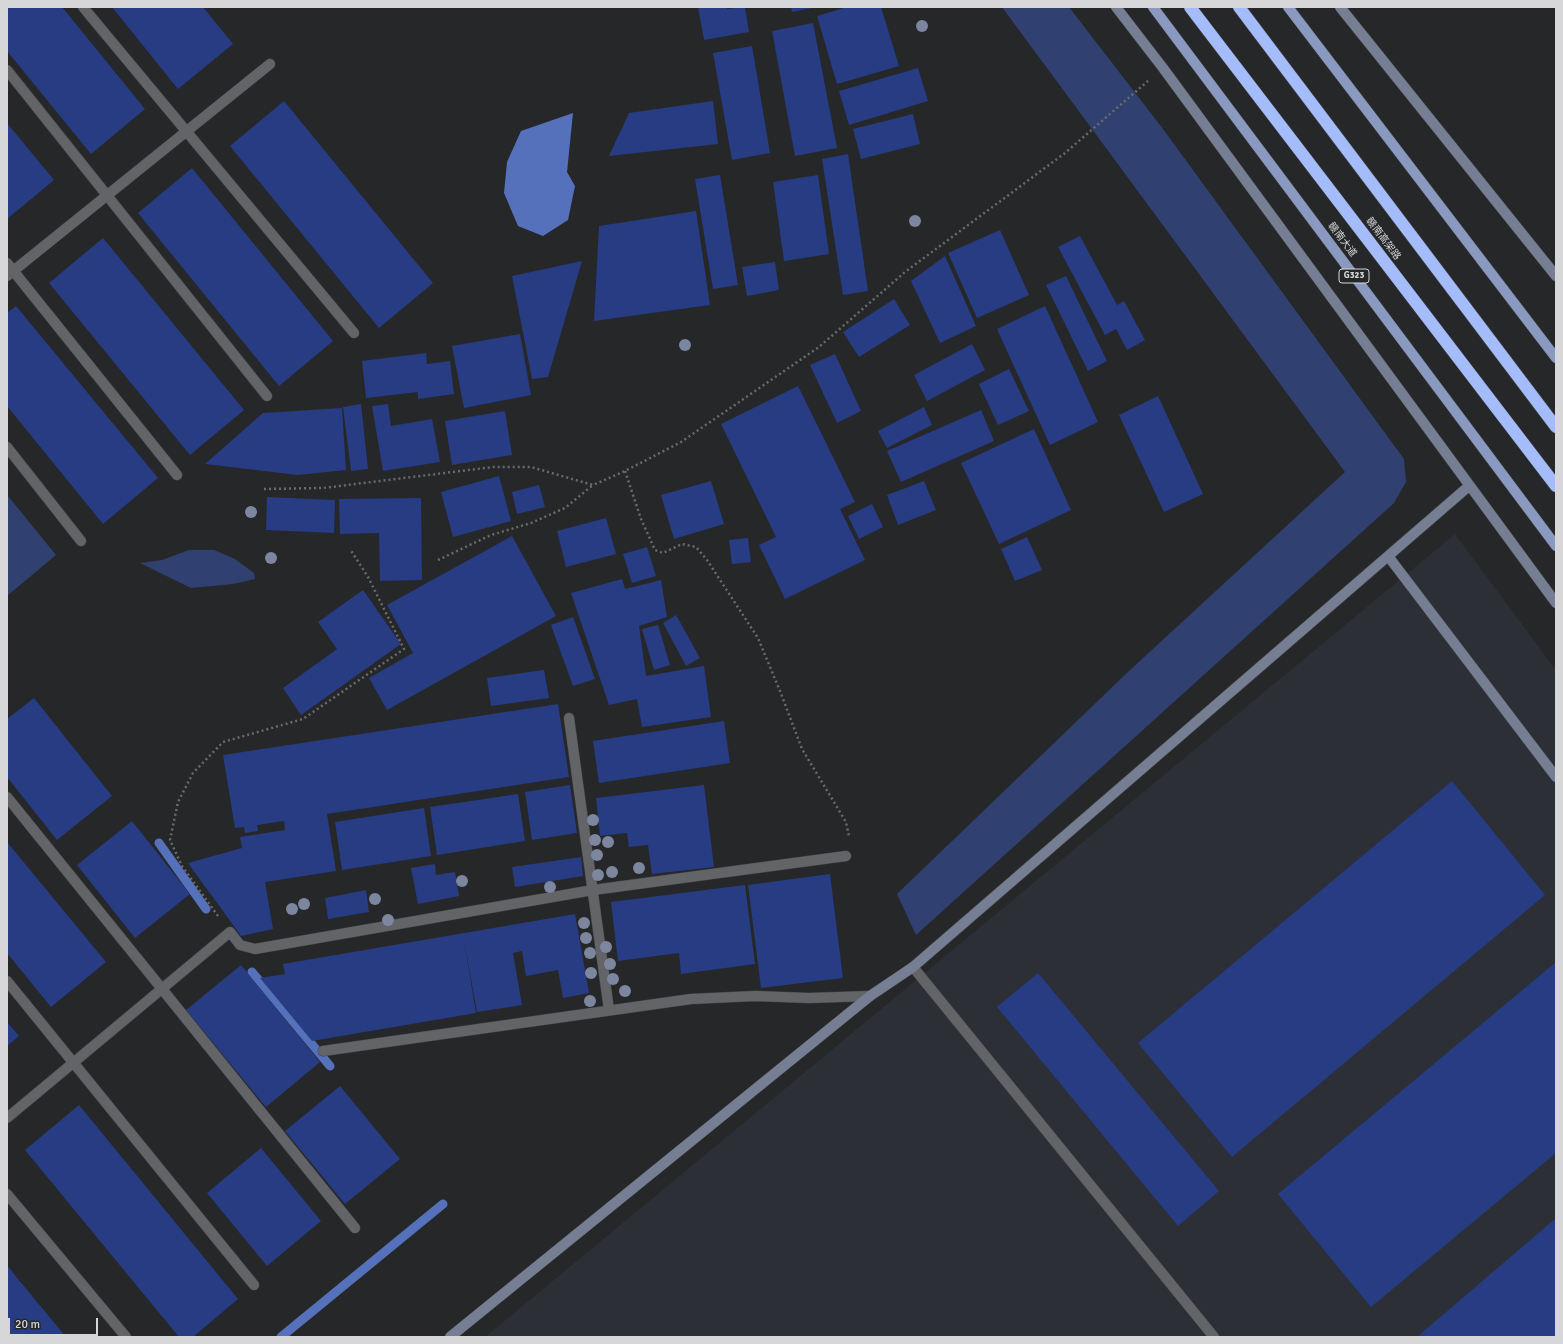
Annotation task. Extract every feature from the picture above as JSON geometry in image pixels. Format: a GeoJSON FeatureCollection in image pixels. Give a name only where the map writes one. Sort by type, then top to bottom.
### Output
{"type":"FeatureCollection","features":[{"type":"Feature","properties":{"kind":"highway","name":"赣南高架路"},"geometry":{"type":"LineString","coordinates":[[1190,7],[1556,486]]}},
{"type":"Feature","properties":{"kind":"highway"},"geometry":{"type":"LineString","coordinates":[[1239,7],[1556,427]]}},
{"type":"Feature","properties":{"kind":"main road","name":"赣南大道"},"geometry":{"type":"LineString","coordinates":[[1153,7],[1556,546]]}},
{"type":"Feature","properties":{"kind":"main road"},"geometry":{"type":"LineString","coordinates":[[1288,7],[1556,358]]}},
{"type":"Feature","properties":{"kind":"street"},"geometry":{"type":"LineString","coordinates":[[83,7],[354,333]]}},
{"type":"Feature","properties":{"kind":"street"},"geometry":{"type":"LineString","coordinates":[[1116,7],[1163,68],[1556,603]]}},
{"type":"Feature","properties":{"kind":"street"},"geometry":{"type":"LineString","coordinates":[[1340,7],[1556,276]]}},
{"type":"Feature","properties":{"kind":"street"},"geometry":{"type":"LineString","coordinates":[[177,474],[9,270],[107,196],[270,64]]}},
{"type":"Feature","properties":{"kind":"street"},"geometry":{"type":"LineString","coordinates":[[7,70],[267,396]]}},
{"type":"Feature","properties":{"kind":"street"},"geometry":{"type":"LineString","coordinates":[[7,447],[81,541]]}},
{"type":"Feature","properties":{"kind":"street"},"geometry":{"type":"LineString","coordinates":[[451,1337],[870,996],[913,967],[1469,486]]}},
{"type":"Feature","properties":{"kind":"street"},"geometry":{"type":"LineString","coordinates":[[1388,556],[1556,777]]}},
{"type":"Feature","properties":{"kind":"street"},"geometry":{"type":"LineString","coordinates":[[569,718],[609,1010]]}},
{"type":"Feature","properties":{"kind":"street"},"geometry":{"type":"LineString","coordinates":[[7,797],[355,1228]]}},
{"type":"Feature","properties":{"kind":"street"},"geometry":{"type":"LineString","coordinates":[[7,1118],[230,932],[240,945],[255,949],[593,890],[846,856]]}},
{"type":"Feature","properties":{"kind":"street"},"geometry":{"type":"LineString","coordinates":[[913,967],[1214,1337]]}},
{"type":"Feature","properties":{"kind":"street"},"geometry":{"type":"LineString","coordinates":[[7,981],[254,1285]]}},
{"type":"Feature","properties":{"kind":"street"},"geometry":{"type":"LineString","coordinates":[[323,1051],[690,999],[755,996],[810,998],[870,996]]}},
{"type":"Feature","properties":{"kind":"street"},"geometry":{"type":"LineString","coordinates":[[7,1194],[126,1337]]}},
{"type":"Feature","properties":{"kind":"path"},"geometry":{"type":"LineString","coordinates":[[438,560],[491,535],[531,523],[565,508],[593,485],[625,471],[681,442],[819,347],[905,272],[1065,153],[1163,68]]}},
{"type":"Feature","properties":{"kind":"path"},"geometry":{"type":"LineString","coordinates":[[264,490],[323,488],[493,467],[531,467],[593,485]]}},
{"type":"Feature","properties":{"kind":"path"},"geometry":{"type":"LineString","coordinates":[[625,471],[641,519],[655,550],[663,553],[682,544],[696,547],[707,560],[758,638],[802,749],[846,822],[850,843],[846,856]]}},
{"type":"Feature","properties":{"kind":"path"},"geometry":{"type":"LineString","coordinates":[[230,932],[182,866],[170,840],[178,802],[193,773],[223,742],[303,719],[404,649],[368,577],[350,549]]}},
{"type":"Feature","properties":{"kind":"shaded area"},"geometry":{"type":"Polygon","coordinates":[[[1002,7],[1069,7],[1163,129],[1404,459],[1406,482],[1394,503],[916,935],[897,894],[1129,671],[1345,472],[1002,7]]]}},
{"type":"Feature","properties":{"kind":"shaded area"},"geometry":{"type":"Polygon","coordinates":[[[573,113],[567,172],[575,186],[568,220],[543,236],[518,226],[504,193],[507,162],[521,131],[573,113]]]}},
{"type":"Feature","properties":{"kind":"shaded area"},"geometry":{"type":"Polygon","coordinates":[[[8,496],[56,555],[7,596],[7,497],[8,496]]]}},
{"type":"Feature","properties":{"kind":"shaded area"},"geometry":{"type":"Polygon","coordinates":[[[1455,534],[1556,670],[1556,1337],[485,1337],[1455,534]]]}},
{"type":"Feature","properties":{"kind":"shaded area"},"geometry":{"type":"Polygon","coordinates":[[[189,550],[214,550],[235,559],[254,573],[255,579],[233,584],[191,588],[140,563],[162,560],[189,550]]]}},
{"type":"Feature","properties":{"kind":"building"},"geometry":{"type":"Polygon","coordinates":[[[7,7],[62,7],[145,109],[91,154],[7,51],[7,7]]]}},
{"type":"Feature","properties":{"kind":"building"},"geometry":{"type":"Polygon","coordinates":[[[112,7],[203,7],[233,44],[178,89],[112,7]]]}},
{"type":"Feature","properties":{"kind":"building"},"geometry":{"type":"Polygon","coordinates":[[[698,7],[727,7],[727,9],[745,7],[749,32],[704,40],[698,7]]]}},
{"type":"Feature","properties":{"kind":"building"},"geometry":{"type":"Polygon","coordinates":[[[791,7],[812,7],[812,8],[792,12],[791,7]]]}},
{"type":"Feature","properties":{"kind":"building"},"geometry":{"type":"Polygon","coordinates":[[[847,7],[881,7],[899,66],[837,84],[817,16],[847,7]]]}},
{"type":"Feature","properties":{"kind":"building"},"geometry":{"type":"Polygon","coordinates":[[[813,23],[837,148],[795,156],[772,31],[813,23]]]}},
{"type":"Feature","properties":{"kind":"building"},"geometry":{"type":"Polygon","coordinates":[[[752,46],[770,153],[732,160],[713,53],[752,46]]]}},
{"type":"Feature","properties":{"kind":"building"},"geometry":{"type":"Polygon","coordinates":[[[918,68],[928,101],[849,125],[839,91],[918,68]]]}},
{"type":"Feature","properties":{"kind":"building"},"geometry":{"type":"Polygon","coordinates":[[[284,101],[433,283],[379,328],[230,146],[284,101]]]}},
{"type":"Feature","properties":{"kind":"building"},"geometry":{"type":"Polygon","coordinates":[[[713,101],[718,144],[609,156],[629,113],[713,101]]]}},
{"type":"Feature","properties":{"kind":"building"},"geometry":{"type":"Polygon","coordinates":[[[913,114],[920,144],[861,159],[853,129],[913,114]]]}},
{"type":"Feature","properties":{"kind":"building"},"geometry":{"type":"Polygon","coordinates":[[[7,123],[54,180],[7,219],[7,123]]]}},
{"type":"Feature","properties":{"kind":"building"},"geometry":{"type":"Polygon","coordinates":[[[848,154],[868,291],[843,295],[822,159],[848,154]]]}},
{"type":"Feature","properties":{"kind":"building"},"geometry":{"type":"Polygon","coordinates":[[[192,168],[333,341],[279,386],[138,213],[192,168]]]}},
{"type":"Feature","properties":{"kind":"building"},"geometry":{"type":"Polygon","coordinates":[[[720,175],[738,285],[713,289],[695,179],[720,175]]]}},
{"type":"Feature","properties":{"kind":"building"},"geometry":{"type":"Polygon","coordinates":[[[818,175],[829,254],[784,261],[773,182],[818,175]]]}},
{"type":"Feature","properties":{"kind":"building"},"geometry":{"type":"Polygon","coordinates":[[[696,211],[710,305],[594,321],[599,226],[696,211]]]}},
{"type":"Feature","properties":{"kind":"building"},"geometry":{"type":"Polygon","coordinates":[[[1000,230],[1029,295],[977,318],[948,253],[1000,230]]]}},
{"type":"Feature","properties":{"kind":"building"},"geometry":{"type":"Polygon","coordinates":[[[1080,236],[1117,305],[1124,301],[1145,340],[1127,350],[1116,329],[1105,335],[1058,247],[1080,236]]]}},
{"type":"Feature","properties":{"kind":"building"},"geometry":{"type":"Polygon","coordinates":[[[103,238],[244,410],[190,455],[49,283],[103,238]]]}},
{"type":"Feature","properties":{"kind":"building"},"geometry":{"type":"Polygon","coordinates":[[[945,256],[976,326],[940,343],[911,281],[945,256]]]}},
{"type":"Feature","properties":{"kind":"building"},"geometry":{"type":"Polygon","coordinates":[[[582,261],[548,377],[532,379],[512,276],[582,261]]]}},
{"type":"Feature","properties":{"kind":"building"},"geometry":{"type":"Polygon","coordinates":[[[775,262],[779,290],[747,296],[742,267],[775,262]]]}},
{"type":"Feature","properties":{"kind":"building"},"geometry":{"type":"Polygon","coordinates":[[[1066,276],[1107,361],[1088,371],[1046,285],[1066,276]]]}},
{"type":"Feature","properties":{"kind":"building"},"geometry":{"type":"Polygon","coordinates":[[[894,299],[910,325],[859,357],[843,332],[894,299]]]}},
{"type":"Feature","properties":{"kind":"building"},"geometry":{"type":"Polygon","coordinates":[[[16,306],[158,478],[103,524],[7,406],[7,313],[16,306]]]}},
{"type":"Feature","properties":{"kind":"building"},"geometry":{"type":"Polygon","coordinates":[[[1045,306],[1098,422],[1050,445],[997,329],[1045,306]]]}},
{"type":"Feature","properties":{"kind":"building"},"geometry":{"type":"Polygon","coordinates":[[[520,334],[531,395],[464,408],[452,346],[520,334]]]}},
{"type":"Feature","properties":{"kind":"building"},"geometry":{"type":"Polygon","coordinates":[[[972,344],[985,370],[927,401],[914,375],[972,344]]]}},
{"type":"Feature","properties":{"kind":"building"},"geometry":{"type":"Polygon","coordinates":[[[426,353],[427,364],[450,361],[454,394],[418,399],[418,392],[366,398],[362,361],[426,353]]]}},
{"type":"Feature","properties":{"kind":"building"},"geometry":{"type":"Polygon","coordinates":[[[835,354],[861,411],[837,423],[810,365],[835,354]]]}},
{"type":"Feature","properties":{"kind":"building"},"geometry":{"type":"Polygon","coordinates":[[[1009,369],[1029,411],[998,425],[979,384],[1009,369]]]}},
{"type":"Feature","properties":{"kind":"building"},"geometry":{"type":"Polygon","coordinates":[[[798,386],[855,502],[840,509],[865,560],[785,599],[759,545],[776,537],[721,424],[798,386]]]}},
{"type":"Feature","properties":{"kind":"building"},"geometry":{"type":"Polygon","coordinates":[[[1158,396],[1203,494],[1164,512],[1119,415],[1158,396]]]}},
{"type":"Feature","properties":{"kind":"building"},"geometry":{"type":"Polygon","coordinates":[[[361,404],[368,469],[351,471],[343,407],[361,404]]]}},
{"type":"Feature","properties":{"kind":"building"},"geometry":{"type":"Polygon","coordinates":[[[388,404],[391,426],[432,419],[440,462],[383,471],[372,406],[388,404]]]}},
{"type":"Feature","properties":{"kind":"building"},"geometry":{"type":"Polygon","coordinates":[[[924,407],[932,425],[887,448],[878,431],[924,407]]]}},
{"type":"Feature","properties":{"kind":"building"},"geometry":{"type":"Polygon","coordinates":[[[342,408],[346,470],[298,475],[205,464],[263,413],[342,408]]]}},
{"type":"Feature","properties":{"kind":"building"},"geometry":{"type":"Polygon","coordinates":[[[981,410],[994,441],[901,482],[887,451],[981,410]]]}},
{"type":"Feature","properties":{"kind":"building"},"geometry":{"type":"Polygon","coordinates":[[[505,411],[512,455],[452,465],[445,421],[505,411]]]}},
{"type":"Feature","properties":{"kind":"building"},"geometry":{"type":"Polygon","coordinates":[[[1034,429],[1071,510],[999,544],[961,463],[1034,429]]]}},
{"type":"Feature","properties":{"kind":"building"},"geometry":{"type":"Polygon","coordinates":[[[499,476],[511,521],[453,537],[441,492],[499,476]]]}},
{"type":"Feature","properties":{"kind":"building"},"geometry":{"type":"Polygon","coordinates":[[[711,481],[724,524],[674,539],[661,495],[711,481]]]}},
{"type":"Feature","properties":{"kind":"building"},"geometry":{"type":"Polygon","coordinates":[[[924,481],[936,510],[898,525],[887,495],[924,481]]]}},
{"type":"Feature","properties":{"kind":"building"},"geometry":{"type":"Polygon","coordinates":[[[539,485],[545,507],[517,514],[512,492],[539,485]]]}},
{"type":"Feature","properties":{"kind":"building"},"geometry":{"type":"Polygon","coordinates":[[[267,497],[335,500],[334,533],[266,530],[267,497]]]}},
{"type":"Feature","properties":{"kind":"building"},"geometry":{"type":"Polygon","coordinates":[[[421,498],[422,580],[380,581],[379,533],[340,534],[339,499],[421,498]]]}},
{"type":"Feature","properties":{"kind":"building"},"geometry":{"type":"Polygon","coordinates":[[[872,504],[883,527],[859,539],[848,516],[872,504]]]}},
{"type":"Feature","properties":{"kind":"building"},"geometry":{"type":"Polygon","coordinates":[[[606,518],[616,554],[566,567],[557,531],[606,518]]]}},
{"type":"Feature","properties":{"kind":"building"},"geometry":{"type":"Polygon","coordinates":[[[512,536],[556,616],[387,710],[369,678],[413,653],[387,605],[512,536]]]}},
{"type":"Feature","properties":{"kind":"building"},"geometry":{"type":"Polygon","coordinates":[[[1027,537],[1042,570],[1015,581],[1001,549],[1027,537]]]}},
{"type":"Feature","properties":{"kind":"building"},"geometry":{"type":"Polygon","coordinates":[[[748,538],[751,562],[732,564],[729,540],[748,538]]]}},
{"type":"Feature","properties":{"kind":"building"},"geometry":{"type":"Polygon","coordinates":[[[647,547],[656,576],[632,583],[623,554],[647,547]]]}},
{"type":"Feature","properties":{"kind":"building"},"geometry":{"type":"Polygon","coordinates":[[[622,579],[625,589],[661,580],[667,617],[639,626],[646,676],[704,666],[711,717],[642,727],[637,699],[609,705],[571,593],[622,579]]]}},
{"type":"Feature","properties":{"kind":"building"},"geometry":{"type":"Polygon","coordinates":[[[363,590],[401,644],[301,715],[283,688],[337,649],[318,622],[363,590]]]}},
{"type":"Feature","properties":{"kind":"building"},"geometry":{"type":"Polygon","coordinates":[[[676,615],[700,658],[686,666],[663,623],[676,615]]]}},
{"type":"Feature","properties":{"kind":"building"},"geometry":{"type":"Polygon","coordinates":[[[573,617],[595,679],[573,686],[551,625],[573,617]]]}},
{"type":"Feature","properties":{"kind":"building"},"geometry":{"type":"Polygon","coordinates":[[[658,625],[670,665],[654,670],[642,629],[658,625]]]}},
{"type":"Feature","properties":{"kind":"building"},"geometry":{"type":"Polygon","coordinates":[[[544,670],[549,698],[491,706],[487,678],[544,670]]]}},
{"type":"Feature","properties":{"kind":"building"},"geometry":{"type":"Polygon","coordinates":[[[34,698],[112,796],[57,840],[7,777],[7,719],[34,698]]]}},
{"type":"Feature","properties":{"kind":"building"},"geometry":{"type":"Polygon","coordinates":[[[558,704],[569,777],[327,814],[336,871],[265,882],[273,929],[241,936],[188,863],[242,848],[240,837],[285,830],[284,821],[257,825],[258,831],[245,833],[244,827],[235,828],[223,755],[558,704]]]}},
{"type":"Feature","properties":{"kind":"building"},"geometry":{"type":"Polygon","coordinates":[[[724,721],[730,763],[599,783],[593,741],[724,721]]]}},
{"type":"Feature","properties":{"kind":"building"},"geometry":{"type":"Polygon","coordinates":[[[1452,781],[1545,895],[1232,1157],[1138,1043],[1452,781]]]}},
{"type":"Feature","properties":{"kind":"building"},"geometry":{"type":"Polygon","coordinates":[[[570,785],[577,833],[532,840],[525,792],[570,785]]]}},
{"type":"Feature","properties":{"kind":"building"},"geometry":{"type":"Polygon","coordinates":[[[704,785],[714,867],[652,874],[648,845],[629,847],[627,833],[600,836],[596,798],[704,785]]]}},
{"type":"Feature","properties":{"kind":"building"},"geometry":{"type":"Polygon","coordinates":[[[518,794],[525,841],[437,855],[430,807],[518,794]]]}},
{"type":"Feature","properties":{"kind":"building"},"geometry":{"type":"Polygon","coordinates":[[[424,808],[431,856],[342,870],[335,822],[424,808]]]}},
{"type":"Feature","properties":{"kind":"building"},"geometry":{"type":"Polygon","coordinates":[[[132,821],[190,894],[135,938],[77,865],[132,821]]]}},
{"type":"Feature","properties":{"kind":"building"},"geometry":{"type":"Polygon","coordinates":[[[7,842],[106,962],[51,1007],[7,953],[7,842]]]}},
{"type":"Feature","properties":{"kind":"building"},"geometry":{"type":"Polygon","coordinates":[[[581,857],[583,876],[515,887],[512,867],[581,857]]]}},
{"type":"Feature","properties":{"kind":"building"},"geometry":{"type":"Polygon","coordinates":[[[435,864],[436,875],[455,872],[459,896],[418,904],[411,868],[435,864]]]}},
{"type":"Feature","properties":{"kind":"building"},"geometry":{"type":"Polygon","coordinates":[[[830,874],[843,978],[761,988],[748,885],[830,874]]]}},
{"type":"Feature","properties":{"kind":"building"},"geometry":{"type":"Polygon","coordinates":[[[745,885],[755,964],[681,974],[679,953],[618,961],[611,902],[745,885]]]}},
{"type":"Feature","properties":{"kind":"building"},"geometry":{"type":"Polygon","coordinates":[[[366,890],[369,912],[328,919],[325,898],[366,890]]]}},
{"type":"Feature","properties":{"kind":"building"},"geometry":{"type":"Polygon","coordinates":[[[575,914],[589,993],[563,998],[558,970],[526,976],[522,951],[513,953],[522,1005],[477,1012],[464,940],[476,1013],[312,1041],[260,978],[285,974],[283,964],[575,914]]]}},
{"type":"Feature","properties":{"kind":"building"},"geometry":{"type":"Polygon","coordinates":[[[1556,962],[1556,1153],[1371,1307],[1278,1194],[1556,962]]]}},
{"type":"Feature","properties":{"kind":"building"},"geometry":{"type":"Polygon","coordinates":[[[241,965],[320,1062],[266,1107],[186,1010],[241,965]]]}},
{"type":"Feature","properties":{"kind":"building"},"geometry":{"type":"Polygon","coordinates":[[[1038,973],[1219,1191],[1178,1226],[997,1007],[1038,973]]]}},
{"type":"Feature","properties":{"kind":"building"},"geometry":{"type":"Polygon","coordinates":[[[7,1022],[19,1036],[7,1046],[7,1022]]]}},
{"type":"Feature","properties":{"kind":"building"},"geometry":{"type":"Polygon","coordinates":[[[340,1086],[400,1159],[345,1204],[285,1131],[340,1086]]]}},
{"type":"Feature","properties":{"kind":"building"},"geometry":{"type":"Polygon","coordinates":[[[79,1105],[238,1299],[193,1337],[179,1337],[25,1150],[79,1105]]]}},
{"type":"Feature","properties":{"kind":"building"},"geometry":{"type":"Polygon","coordinates":[[[261,1148],[321,1221],[267,1266],[207,1193],[261,1148]]]}},
{"type":"Feature","properties":{"kind":"building"},"geometry":{"type":"Polygon","coordinates":[[[1556,1218],[1556,1337],[1417,1337],[1556,1218]]]}},
{"type":"Feature","properties":{"kind":"building"},"geometry":{"type":"Polygon","coordinates":[[[7,1265],[18,1279],[66,1337],[7,1337],[7,1265]]]}},
{"type":"Feature","properties":{"kind":"waterway"},"geometry":{"type":"LineString","coordinates":[[159,843],[206,909]]}},
{"type":"Feature","properties":{"kind":"waterway"},"geometry":{"type":"LineString","coordinates":[[252,972],[330,1066]]}},
{"type":"Feature","properties":{"kind":"waterway"},"geometry":{"type":"LineString","coordinates":[[281,1337],[443,1204]]}}]}
